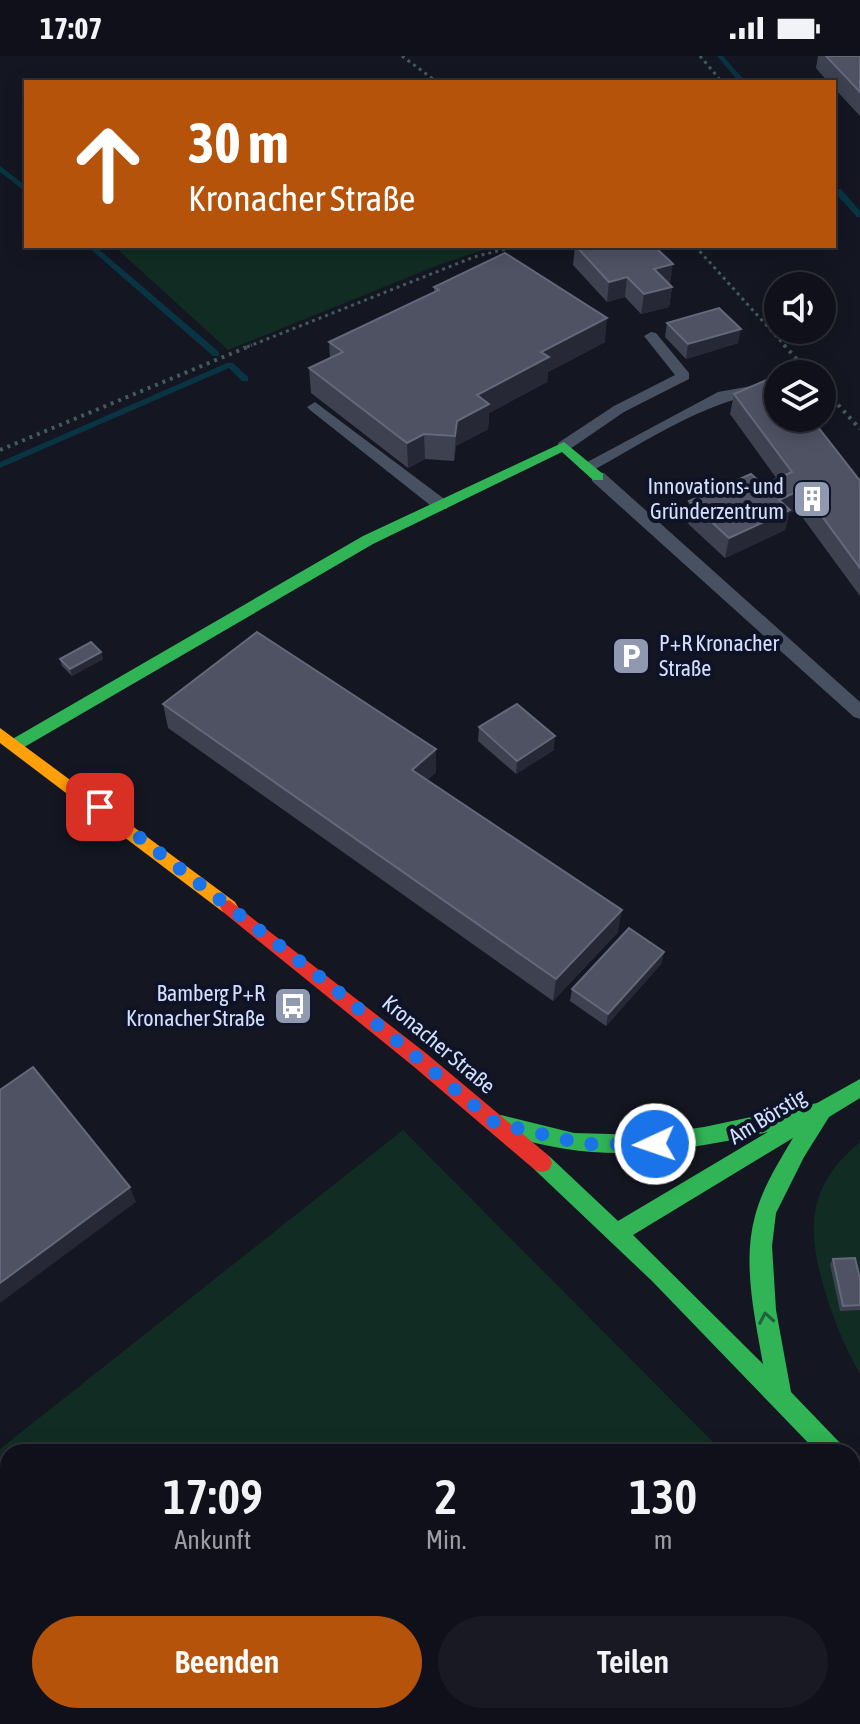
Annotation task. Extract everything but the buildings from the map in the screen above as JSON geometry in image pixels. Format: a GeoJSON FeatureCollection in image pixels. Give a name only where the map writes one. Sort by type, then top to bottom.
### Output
{"type":"FeatureCollection","features":[{"type":"Feature","properties":{"kind":"street"},"geometry":{"type":"LineString","coordinates":[[564,446],[592,472]]}},
{"type":"Feature","properties":{"kind":"street","name":"Kronacher Straße"},"geometry":{"type":"LineString","coordinates":[[564,446],[368,540],[8,740],[122,822],[330,985],[495,1123],[617,1233],[826,1444]]}},
{"type":"Feature","properties":{"kind":"street","name":"Am Börstig"},"geometry":{"type":"LineString","coordinates":[[617,1233],[860,1088]]}},
{"type":"Feature","properties":{"kind":"street"},"geometry":{"type":"LineString","coordinates":[[495,1123],[584,1144],[618,1146],[655,1144],[822,1111]]}},
{"type":"Feature","properties":{"kind":"street"},"geometry":{"type":"LineString","coordinates":[[780,1395],[763,1301],[763,1222],[794,1154],[822,1111]]}},
{"type":"Feature","properties":{"kind":"lane"},"geometry":{"type":"LineString","coordinates":[[564,446],[619,409],[684,376],[651,336]]}},
{"type":"Feature","properties":{"kind":"lane"},"geometry":{"type":"LineString","coordinates":[[764,389],[723,395],[592,472],[860,712]]}},
{"type":"Feature","properties":{"kind":"lane"},"geometry":{"type":"LineString","coordinates":[[315,407],[441,505]]}},
{"type":"Feature","properties":{"kind":"path"},"geometry":{"type":"LineString","coordinates":[[402,56],[434,80]]}},
{"type":"Feature","properties":{"kind":"path"},"geometry":{"type":"LineString","coordinates":[[700,56],[720,80]]}},
{"type":"Feature","properties":{"kind":"path"},"geometry":{"type":"LineString","coordinates":[[0,450],[194,368],[474,257],[509,248]]}},
{"type":"Feature","properties":{"kind":"path"},"geometry":{"type":"LineString","coordinates":[[697,248],[797,360]]}},
{"type":"Feature","properties":{"kind":"path"},"geometry":{"type":"LineString","coordinates":[[836,402],[860,429]]}},
{"type":"Feature","properties":{"kind":"green space"},"geometry":{"type":"Polygon","coordinates":[[[116,248],[490,248],[441,264],[228,350],[116,248]]]}},
{"type":"Feature","properties":{"kind":"green space"},"geometry":{"type":"Polygon","coordinates":[[[403,1130],[715,1444],[6,1444],[403,1130]]]}},
{"type":"Feature","properties":{"kind":"green space"},"geometry":{"type":"Polygon","coordinates":[[[860,1142],[860,1374],[827,1299],[818,1266],[814,1226],[821,1191],[843,1158],[860,1142]]]}},
{"type":"Feature","properties":{"kind":"waterway"},"geometry":{"type":"LineString","coordinates":[[720,56],[741,80]]}},
{"type":"Feature","properties":{"kind":"waterway"},"geometry":{"type":"LineString","coordinates":[[0,168],[24,188]]}},
{"type":"Feature","properties":{"kind":"waterway"},"geometry":{"type":"LineString","coordinates":[[838,191],[860,215]]}},
{"type":"Feature","properties":{"kind":"waterway"},"geometry":{"type":"LineString","coordinates":[[93,248],[216,354]]}},
{"type":"Feature","properties":{"kind":"waterway"},"geometry":{"type":"LineString","coordinates":[[0,465],[230,365],[245,379]]}},
{"type":"Feature","properties":{"kind":"traffic: fast"},"geometry":{"type":"LineString","coordinates":[[15,745],[368,540],[564,446],[598,477]]}},
{"type":"Feature","properties":{"kind":"traffic: fast"},"geometry":{"type":"LineString","coordinates":[[617,1233],[860,1088]]}},
{"type":"Feature","properties":{"kind":"traffic: fast"},"geometry":{"type":"LineString","coordinates":[[501,1124],[574,1143],[615,1146],[675,1141],[822,1111]]}},
{"type":"Feature","properties":{"kind":"traffic: fast"},"geometry":{"type":"LineString","coordinates":[[780,1395],[763,1289],[763,1225],[779,1183],[822,1111]]}},
{"type":"Feature","properties":{"kind":"traffic: fast"},"geometry":{"type":"LineString","coordinates":[[542,1163],[660,1274],[825,1444]]}},
{"type":"Feature","properties":{"kind":"traffic: slow"},"geometry":{"type":"LineString","coordinates":[[0,734],[229,907]]}},
{"type":"Feature","properties":{"kind":"traffic: jam"},"geometry":{"type":"LineString","coordinates":[[229,907],[420,1060],[542,1163]]}},
{"type":"Feature","properties":{"kind":"place","name":"Innovations- und Gründerzentrum"},"geometry":{"type":"Point","coordinates":[812,499]}},
{"type":"Feature","properties":{"kind":"place","name":"P+R Kronacher Straße"},"geometry":{"type":"Point","coordinates":[631,656]}},
{"type":"Feature","properties":{"kind":"place","name":"Bamberg P+R Kronacher Straße"},"geometry":{"type":"Point","coordinates":[293,1006]}},
{"type":"Feature","properties":{"kind":"route"},"geometry":{"type":"LineString","coordinates":[[100,807],[330,985],[495,1123],[584,1144],[655,1144]]}}]}
